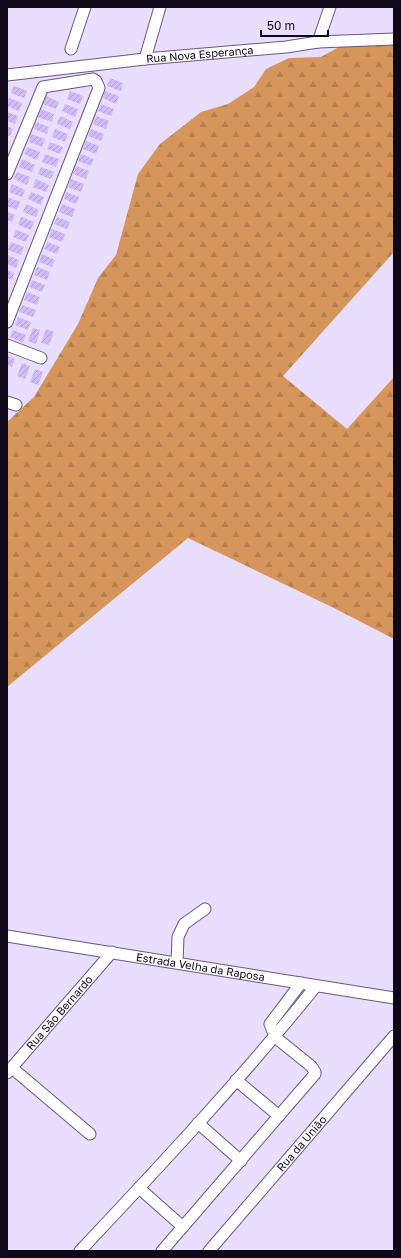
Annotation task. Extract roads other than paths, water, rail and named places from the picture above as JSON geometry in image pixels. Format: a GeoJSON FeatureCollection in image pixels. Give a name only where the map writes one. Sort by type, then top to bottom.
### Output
{"type":"FeatureCollection","features":[{"type":"Feature","properties":{"kind":"street"},"geometry":{"type":"LineString","coordinates":[[71,49],[85,7]]}},
{"type":"Feature","properties":{"kind":"street"},"geometry":{"type":"LineString","coordinates":[[145,59],[160,7]]}},
{"type":"Feature","properties":{"kind":"street"},"geometry":{"type":"LineString","coordinates":[[318,42],[330,7]]}},
{"type":"Feature","properties":{"kind":"street","name":"Rua Nova Esperança"},"geometry":{"type":"LineString","coordinates":[[7,75],[145,59],[286,47],[318,42],[394,38]]}},
{"type":"Feature","properties":{"kind":"street"},"geometry":{"type":"LineString","coordinates":[[7,174],[42,86],[93,79],[96,81],[98,88],[7,322]]}},
{"type":"Feature","properties":{"kind":"street"},"geometry":{"type":"LineString","coordinates":[[7,345],[41,358]]}},
{"type":"Feature","properties":{"kind":"street"},"geometry":{"type":"LineString","coordinates":[[177,962],[178,938],[184,924],[205,908]]}},
{"type":"Feature","properties":{"kind":"street","name":"Estrada Velha da Raposa"},"geometry":{"type":"LineString","coordinates":[[7,936],[177,962],[394,998]]}},
{"type":"Feature","properties":{"kind":"street","name":"Rua São Bernardo"},"geometry":{"type":"LineString","coordinates":[[10,1071],[112,952]]}},
{"type":"Feature","properties":{"kind":"street"},"geometry":{"type":"LineString","coordinates":[[162,1251],[242,1161],[313,1077],[315,1072],[312,1066],[275,1037],[270,1027],[271,1021],[301,983]]}},
{"type":"Feature","properties":{"kind":"street"},"geometry":{"type":"LineString","coordinates":[[80,1251],[275,1037],[316,986]]}},
{"type":"Feature","properties":{"kind":"street","name":"Rua da União"},"geometry":{"type":"LineString","coordinates":[[209,1251],[394,1036]]}},
{"type":"Feature","properties":{"kind":"street"},"geometry":{"type":"LineString","coordinates":[[10,1071],[90,1134]]}},
{"type":"Feature","properties":{"kind":"street"},"geometry":{"type":"LineString","coordinates":[[236,1080],[280,1116]]}},
{"type":"Feature","properties":{"kind":"street"},"geometry":{"type":"LineString","coordinates":[[198,1123],[242,1161]]}},
{"type":"Feature","properties":{"kind":"street"},"geometry":{"type":"LineString","coordinates":[[139,1188],[183,1227]]}}]}
